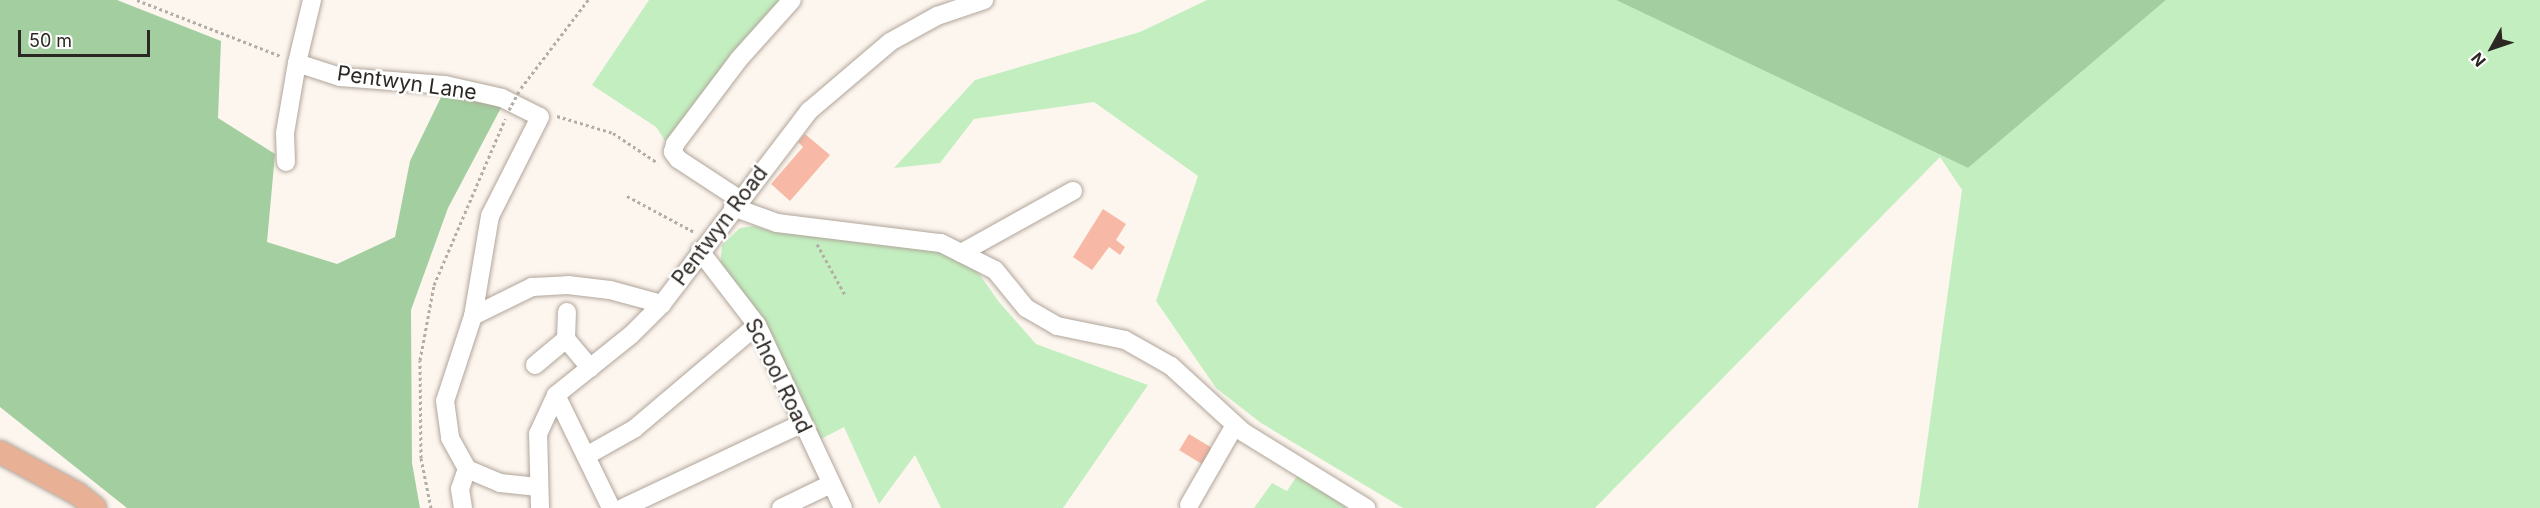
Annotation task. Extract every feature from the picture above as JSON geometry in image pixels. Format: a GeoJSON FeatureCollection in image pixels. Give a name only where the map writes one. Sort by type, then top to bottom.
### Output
{"type":"FeatureCollection","features":[{"type":"Feature","properties":{"kind":"main road"},"geometry":{"type":"LineString","coordinates":[[0,452],[78,494],[95,508]]}},
{"type":"Feature","properties":{"kind":"street"},"geometry":{"type":"LineString","coordinates":[[286,162],[285,133],[297,63],[312,0]]}},
{"type":"Feature","properties":{"kind":"street"},"geometry":{"type":"LineString","coordinates":[[792,0],[739,59],[675,144],[673,152],[678,159],[736,203],[777,223],[941,243],[995,270],[1026,308],[1057,326],[1125,340],[1172,366],[1235,425],[1366,508]]}},
{"type":"Feature","properties":{"kind":"street"},"geometry":{"type":"LineString","coordinates":[[937,16],[954,0]]}},
{"type":"Feature","properties":{"kind":"street","name":"Pentwyn Road"},"geometry":{"type":"LineString","coordinates":[[540,508],[537,487],[538,434],[556,394],[632,335],[662,304],[704,245],[809,111],[890,42],[937,16],[984,0]]}},
{"type":"Feature","properties":{"kind":"street","name":"Pentwyn Lane"},"geometry":{"type":"LineString","coordinates":[[297,63],[340,77],[445,85],[501,98],[540,117]]}},
{"type":"Feature","properties":{"kind":"street"},"geometry":{"type":"LineString","coordinates":[[537,487],[500,483],[467,469],[450,438],[445,401],[473,316],[490,216],[540,117]]}},
{"type":"Feature","properties":{"kind":"street"},"geometry":{"type":"LineString","coordinates":[[961,253],[1073,190]]}},
{"type":"Feature","properties":{"kind":"street","name":"School Road"},"geometry":{"type":"LineString","coordinates":[[704,245],[757,325],[801,424],[843,508]]}},
{"type":"Feature","properties":{"kind":"street"},"geometry":{"type":"LineString","coordinates":[[473,316],[532,287],[568,285],[610,290],[662,304]]}},
{"type":"Feature","properties":{"kind":"street"},"geometry":{"type":"LineString","coordinates":[[567,312],[566,339],[590,368]]}},
{"type":"Feature","properties":{"kind":"street"},"geometry":{"type":"LineString","coordinates":[[586,456],[634,429],[757,325]]}},
{"type":"Feature","properties":{"kind":"street"},"geometry":{"type":"LineString","coordinates":[[535,365],[566,339]]}},
{"type":"Feature","properties":{"kind":"street"},"geometry":{"type":"LineString","coordinates":[[556,394],[611,508]]}},
{"type":"Feature","properties":{"kind":"street"},"geometry":{"type":"LineString","coordinates":[[623,508],[801,424]]}},
{"type":"Feature","properties":{"kind":"street"},"geometry":{"type":"LineString","coordinates":[[1189,505],[1235,425]]}},
{"type":"Feature","properties":{"kind":"street"},"geometry":{"type":"LineString","coordinates":[[464,508],[460,489],[467,469]]}},
{"type":"Feature","properties":{"kind":"street"},"geometry":{"type":"LineString","coordinates":[[1318,478],[1322,488],[1355,508]]}},
{"type":"Feature","properties":{"kind":"street"},"geometry":{"type":"LineString","coordinates":[[781,508],[831,484]]}},
{"type":"Feature","properties":{"kind":"path"},"geometry":{"type":"LineString","coordinates":[[137,0],[224,31],[297,63]]}},
{"type":"Feature","properties":{"kind":"path"},"geometry":{"type":"LineString","coordinates":[[152,5],[156,0]]}},
{"type":"Feature","properties":{"kind":"path"},"geometry":{"type":"LineString","coordinates":[[430,508],[421,458],[420,360],[434,285],[509,110],[520,90],[588,0]]}},
{"type":"Feature","properties":{"kind":"path"},"geometry":{"type":"LineString","coordinates":[[540,117],[564,115],[613,134],[664,168]]}},
{"type":"Feature","properties":{"kind":"path"},"geometry":{"type":"LineString","coordinates":[[627,196],[704,245]]}},
{"type":"Feature","properties":{"kind":"path"},"geometry":{"type":"LineString","coordinates":[[815,227],[817,246],[845,295]]}},
{"type":"Feature","properties":{"kind":"green space"},"geometry":{"type":"Polygon","coordinates":[[[0,0],[117,0],[221,41],[218,118],[275,154],[267,242],[337,264],[395,237],[410,161],[444,91],[503,104],[448,208],[411,310],[412,463],[420,508],[127,508],[0,407],[0,0]]]}},
{"type":"Feature","properties":{"kind":"green space"},"geometry":{"type":"Polygon","coordinates":[[[649,0],[786,0],[666,142],[656,127],[592,85],[649,0]]]}},
{"type":"Feature","properties":{"kind":"green space"},"geometry":{"type":"Polygon","coordinates":[[[1207,0],[1616,0],[1968,168],[2166,0],[2540,0],[2540,508],[1918,508],[1962,190],[1940,157],[1595,508],[1403,508],[1261,423],[1216,388],[1156,301],[1198,176],[1094,102],[974,119],[940,163],[894,168],[975,80],[1140,32],[1207,0]]]}},
{"type":"Feature","properties":{"kind":"green space"},"geometry":{"type":"Polygon","coordinates":[[[1616,0],[2166,0],[1968,168],[1616,0]]]}},
{"type":"Feature","properties":{"kind":"green space"},"geometry":{"type":"Polygon","coordinates":[[[754,226],[774,232],[924,242],[970,261],[999,302],[1036,344],[1148,385],[1063,508],[941,508],[915,455],[879,504],[844,427],[821,439],[763,320],[720,267],[722,245],[740,228],[754,226]]]}},
{"type":"Feature","properties":{"kind":"green space"},"geometry":{"type":"Polygon","coordinates":[[[1299,473],[1347,508],[1254,508],[1272,483],[1287,491],[1299,473]]]}},
{"type":"Feature","properties":{"kind":"building"},"geometry":{"type":"Polygon","coordinates":[[[805,134],[830,155],[790,201],[771,184],[803,147],[798,142],[805,134]]]}},
{"type":"Feature","properties":{"kind":"building"},"geometry":{"type":"Polygon","coordinates":[[[1103,209],[1126,224],[1116,240],[1125,247],[1120,255],[1109,247],[1092,270],[1073,257],[1103,209]]]}},
{"type":"Feature","properties":{"kind":"building"},"geometry":{"type":"Polygon","coordinates":[[[1189,434],[1212,448],[1202,464],[1179,450],[1189,434]]]}}]}
